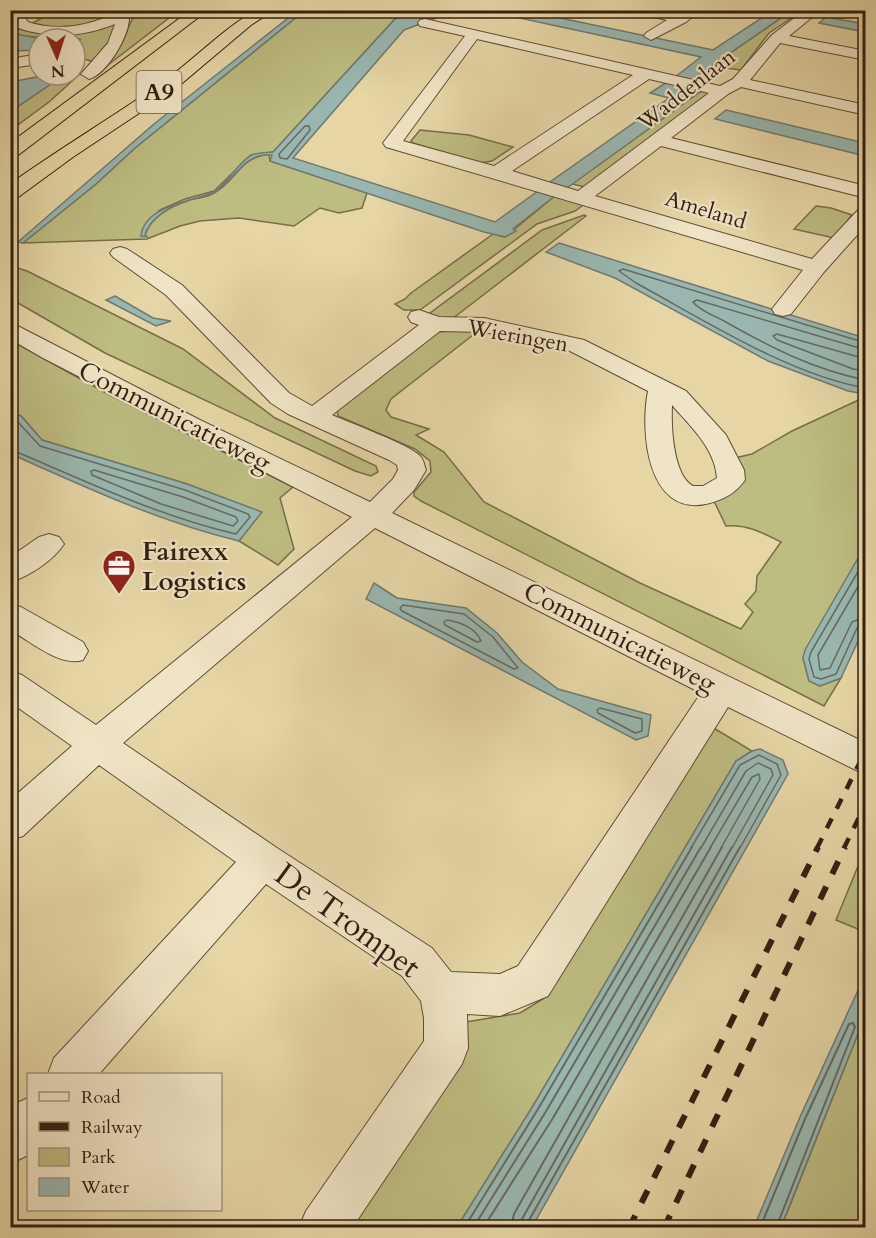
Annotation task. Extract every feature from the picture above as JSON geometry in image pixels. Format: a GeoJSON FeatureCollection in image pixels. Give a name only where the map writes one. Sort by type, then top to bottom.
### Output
{"type":"FeatureCollection","features":[{"type":"Feature","properties":{"kind":"highway","name":"A9"},"geometry":{"type":"LineString","coordinates":[[10,152],[201,10]]}},
{"type":"Feature","properties":{"kind":"highway","name":"A9"},"geometry":{"type":"LineString","coordinates":[[66,153],[236,10]]}},
{"type":"Feature","properties":{"kind":"highway","name":"A9"},"geometry":{"type":"LineString","coordinates":[[10,194],[66,153],[168,86],[246,22],[267,10]]}},
{"type":"Feature","properties":{"kind":"highway","name":"A9"},"geometry":{"type":"LineString","coordinates":[[10,136],[64,87]]}},
{"type":"Feature","properties":{"kind":"street","name":"A9"},"geometry":{"type":"LineString","coordinates":[[14,10],[23,25],[48,31],[98,26],[125,12]]}},
{"type":"Feature","properties":{"kind":"street"},"geometry":{"type":"LineString","coordinates":[[640,10],[681,19]]}},
{"type":"Feature","properties":{"kind":"street"},"geometry":{"type":"LineString","coordinates":[[651,36],[694,10]]}},
{"type":"Feature","properties":{"kind":"street","name":"Waddenlaan"},"geometry":{"type":"LineString","coordinates":[[582,197],[722,91],[740,82],[777,38],[814,10]]}},
{"type":"Feature","properties":{"kind":"street","name":"A9"},"geometry":{"type":"LineString","coordinates":[[87,66],[116,41],[125,12]]}},
{"type":"Feature","properties":{"kind":"street"},"geometry":{"type":"LineString","coordinates":[[425,23],[722,91]]}},
{"type":"Feature","properties":{"kind":"street","name":"Ameland"},"geometry":{"type":"LineString","coordinates":[[473,35],[392,143],[816,267]]}},
{"type":"Feature","properties":{"kind":"street"},"geometry":{"type":"LineString","coordinates":[[777,38],[866,56]]}},
{"type":"Feature","properties":{"kind":"street"},"geometry":{"type":"LineString","coordinates":[[10,62],[27,60]]}},
{"type":"Feature","properties":{"kind":"street"},"geometry":{"type":"LineString","coordinates":[[497,173],[646,74]]}},
{"type":"Feature","properties":{"kind":"street"},"geometry":{"type":"LineString","coordinates":[[740,82],[866,110]]}},
{"type":"Feature","properties":{"kind":"street"},"geometry":{"type":"LineString","coordinates":[[658,140],[866,192]]}},
{"type":"Feature","properties":{"kind":"street"},"geometry":{"type":"LineString","coordinates":[[783,309],[816,267],[866,213]]}},
{"type":"Feature","properties":{"kind":"street"},"geometry":{"type":"LineString","coordinates":[[10,824],[98,744],[374,514],[409,478],[412,470],[410,461],[398,454],[280,398],[174,290],[120,253]]}},
{"type":"Feature","properties":{"kind":"street","name":"Wieringen"},"geometry":{"type":"LineString","coordinates":[[315,416],[427,321],[484,325],[576,345],[661,390]]}},
{"type":"Feature","properties":{"kind":"street","name":"Communicatieweg"},"geometry":{"type":"LineString","coordinates":[[10,329],[51,353],[191,425],[866,760]]}},
{"type":"Feature","properties":{"kind":"street"},"geometry":{"type":"LineString","coordinates":[[10,572],[49,544]]}},
{"type":"Feature","properties":{"kind":"street"},"geometry":{"type":"LineString","coordinates":[[10,615],[72,651]]}},
{"type":"Feature","properties":{"kind":"street","name":"De Trompet"},"geometry":{"type":"LineString","coordinates":[[10,684],[263,860],[417,962],[440,992],[446,1018],[446,1048],[323,1227]]}},
{"type":"Feature","properties":{"kind":"street"},"geometry":{"type":"LineString","coordinates":[[440,992],[500,995],[533,981],[722,688]]}},
{"type":"Feature","properties":{"kind":"street","name":"De Trompet"},"geometry":{"type":"LineString","coordinates":[[71,1073],[263,860]]}},
{"type":"Feature","properties":{"kind":"street"},"geometry":{"type":"LineString","coordinates":[[10,1141],[27,1122]]}},
{"type":"Feature","properties":{"kind":"green space"},"geometry":{"type":"Polygon","coordinates":[[[39,11],[104,11],[110,17],[72,27],[42,26],[32,23],[44,17],[39,11]]]}},
{"type":"Feature","properties":{"kind":"green space"},"geometry":{"type":"Polygon","coordinates":[[[178,11],[95,75],[123,38],[133,18],[142,12],[178,11]]]}},
{"type":"Feature","properties":{"kind":"green space"},"geometry":{"type":"Polygon","coordinates":[[[304,11],[420,11],[395,19],[273,152],[251,155],[214,191],[185,199],[160,210],[145,225],[145,235],[151,223],[168,209],[214,193],[251,160],[269,154],[270,161],[367,193],[362,208],[339,213],[320,208],[294,226],[239,218],[200,221],[147,239],[23,243],[96,184],[135,148],[304,11]]]}},
{"type":"Feature","properties":{"kind":"green space"},"geometry":{"type":"Polygon","coordinates":[[[791,11],[802,11],[769,33],[741,70],[717,67],[731,57],[726,56],[791,11]]]}},
{"type":"Feature","properties":{"kind":"green space"},"geometry":{"type":"Polygon","coordinates":[[[10,19],[17,28],[27,30],[27,36],[18,36],[11,33],[10,19]]]}},
{"type":"Feature","properties":{"kind":"green space"},"geometry":{"type":"Polygon","coordinates":[[[116,23],[115,33],[94,62],[87,60],[87,28],[116,23]]]}},
{"type":"Feature","properties":{"kind":"green space"},"geometry":{"type":"Polygon","coordinates":[[[46,87],[66,87],[11,130],[11,111],[46,87]]]}},
{"type":"Feature","properties":{"kind":"green space"},"geometry":{"type":"Polygon","coordinates":[[[701,91],[709,91],[710,94],[585,187],[572,184],[701,91]]]}},
{"type":"Feature","properties":{"kind":"green space"},"geometry":{"type":"Polygon","coordinates":[[[420,130],[469,135],[513,147],[492,161],[479,163],[413,143],[411,141],[420,130]]]}},
{"type":"Feature","properties":{"kind":"green space"},"geometry":{"type":"Polygon","coordinates":[[[556,195],[583,205],[575,211],[537,224],[420,310],[404,310],[395,304],[493,234],[505,237],[556,195]]]}},
{"type":"Feature","properties":{"kind":"green space"},"geometry":{"type":"Polygon","coordinates":[[[816,206],[852,215],[834,238],[794,229],[816,206]]]}},
{"type":"Feature","properties":{"kind":"green space"},"geometry":{"type":"Polygon","coordinates":[[[586,216],[452,319],[426,316],[542,230],[586,216]]]}},
{"type":"Feature","properties":{"kind":"green space"},"geometry":{"type":"Polygon","coordinates":[[[11,266],[27,271],[183,349],[275,418],[376,466],[378,472],[371,476],[355,471],[105,353],[11,299],[11,266]]]}},
{"type":"Feature","properties":{"kind":"green space"},"geometry":{"type":"Polygon","coordinates":[[[472,329],[473,335],[391,399],[386,410],[391,417],[429,429],[416,435],[444,452],[484,502],[640,583],[741,629],[753,612],[745,604],[756,591],[757,576],[781,542],[748,528],[726,526],[713,499],[735,458],[752,454],[792,431],[865,397],[865,546],[803,658],[809,681],[820,686],[841,678],[824,706],[421,501],[414,496],[414,492],[431,472],[430,461],[415,449],[338,416],[337,409],[436,332],[472,329]]]}},
{"type":"Feature","properties":{"kind":"green space"},"geometry":{"type":"Polygon","coordinates":[[[10,340],[106,393],[293,487],[280,498],[294,549],[278,565],[239,541],[261,512],[187,484],[42,440],[21,416],[11,412],[10,340]]]}},
{"type":"Feature","properties":{"kind":"green space"},"geometry":{"type":"Polygon","coordinates":[[[712,727],[752,751],[736,761],[533,1106],[457,1227],[351,1228],[466,1022],[520,1013],[543,999],[712,727]]]}},
{"type":"Feature","properties":{"kind":"green space"},"geometry":{"type":"Polygon","coordinates":[[[865,849],[866,932],[836,920],[865,849]]]}},
{"type":"Feature","properties":{"kind":"green space"},"geometry":{"type":"Polygon","coordinates":[[[865,1016],[866,1111],[859,1129],[865,1137],[865,1227],[781,1228],[865,1016]]]}},
{"type":"Feature","properties":{"kind":"water"},"geometry":{"type":"Polygon","coordinates":[[[297,11],[304,11],[135,148],[96,184],[23,243],[18,242],[154,124],[297,11]]]}},
{"type":"Feature","properties":{"kind":"water"},"geometry":{"type":"Polygon","coordinates":[[[420,11],[455,11],[404,30],[293,158],[495,222],[538,191],[556,195],[513,229],[516,231],[505,237],[270,161],[272,155],[263,155],[247,162],[215,192],[193,199],[218,189],[250,156],[273,152],[395,19],[420,11]]]}},
{"type":"Feature","properties":{"kind":"water"},"geometry":{"type":"Polygon","coordinates":[[[487,11],[527,11],[713,50],[772,11],[791,11],[691,80],[675,77],[701,57],[487,11]]]}},
{"type":"Feature","properties":{"kind":"water"},"geometry":{"type":"Polygon","coordinates":[[[826,17],[865,24],[865,32],[819,23],[826,17]]]}},
{"type":"Feature","properties":{"kind":"water"},"geometry":{"type":"Polygon","coordinates":[[[10,33],[27,36],[27,50],[12,51],[10,33]]]}},
{"type":"Feature","properties":{"kind":"water"},"geometry":{"type":"Polygon","coordinates":[[[27,79],[27,87],[46,87],[11,111],[11,82],[27,79]]]}},
{"type":"Feature","properties":{"kind":"water"},"geometry":{"type":"Polygon","coordinates":[[[667,82],[701,91],[567,188],[550,182],[669,98],[650,93],[667,82]]]}},
{"type":"Feature","properties":{"kind":"water"},"geometry":{"type":"Polygon","coordinates":[[[726,110],[865,143],[865,156],[715,119],[726,110]]]}},
{"type":"Feature","properties":{"kind":"water"},"geometry":{"type":"Polygon","coordinates":[[[184,202],[157,218],[145,235],[148,237],[141,236],[144,226],[151,217],[184,202]]]}},
{"type":"Feature","properties":{"kind":"water"},"geometry":{"type":"Polygon","coordinates":[[[559,243],[865,338],[865,394],[848,391],[768,361],[615,278],[546,252],[559,243]]]}},
{"type":"Feature","properties":{"kind":"water"},"geometry":{"type":"Polygon","coordinates":[[[115,296],[153,318],[171,321],[156,326],[106,300],[115,296]]]}},
{"type":"Feature","properties":{"kind":"water"},"geometry":{"type":"Polygon","coordinates":[[[10,412],[21,416],[42,440],[187,484],[262,512],[239,541],[180,524],[123,503],[11,454],[10,412]]]}},
{"type":"Feature","properties":{"kind":"water"},"geometry":{"type":"Polygon","coordinates":[[[865,546],[865,626],[841,678],[820,686],[809,681],[803,658],[805,650],[865,546]]]}},
{"type":"Feature","properties":{"kind":"water"},"geometry":{"type":"Polygon","coordinates":[[[374,583],[397,598],[466,608],[497,633],[522,662],[558,689],[651,715],[648,736],[636,740],[366,599],[374,583]]]}},
{"type":"Feature","properties":{"kind":"water"},"geometry":{"type":"Polygon","coordinates":[[[760,749],[783,760],[788,774],[532,1227],[457,1227],[533,1106],[736,761],[760,749]]]}},
{"type":"Feature","properties":{"kind":"water"},"geometry":{"type":"Polygon","coordinates":[[[865,975],[865,1016],[781,1227],[754,1227],[800,1117],[865,975]]]}},
{"type":"Feature","properties":{"kind":"railway"},"geometry":{"type":"LineString","coordinates":[[817,848],[866,750]]}},
{"type":"Feature","properties":{"kind":"railway"},"geometry":{"type":"LineString","coordinates":[[844,848],[866,803]]}},
{"type":"Feature","properties":{"kind":"railway"},"geometry":{"type":"LineString","coordinates":[[629,1228],[818,847]]}},
{"type":"Feature","properties":{"kind":"railway"},"geometry":{"type":"LineString","coordinates":[[664,1228],[845,847]]}},
{"type":"Feature","properties":{"kind":"place","name":"Fairexx Logistics"},"geometry":{"type":"Point","coordinates":[119,595]}}]}
